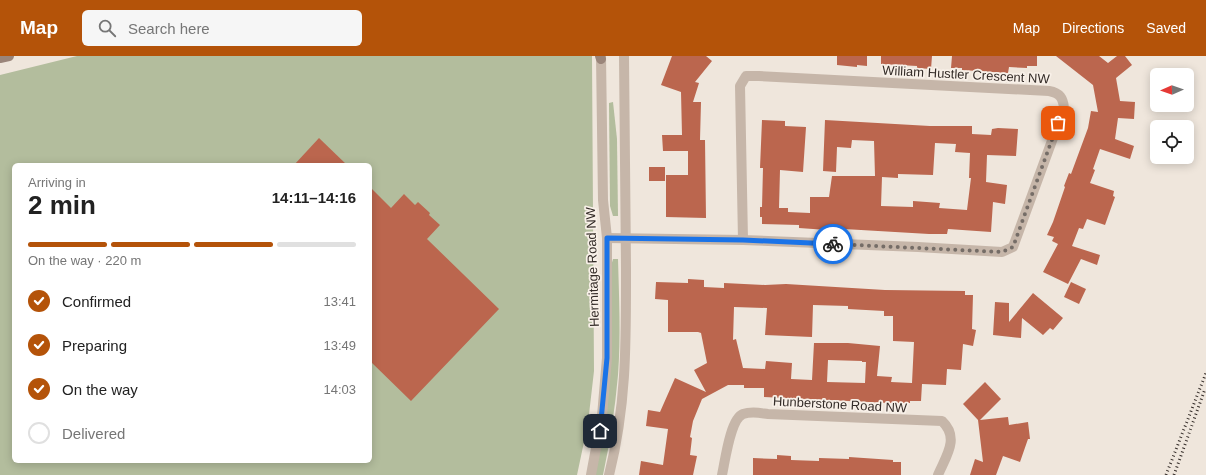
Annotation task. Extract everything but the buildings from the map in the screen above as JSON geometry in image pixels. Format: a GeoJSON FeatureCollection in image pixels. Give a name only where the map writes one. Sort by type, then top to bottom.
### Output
{"type":"FeatureCollection","features":[{"type":"Feature","properties":{"kind":"main road"},"geometry":{"type":"LineString","coordinates":[[0,58],[9,56]]}},
{"type":"Feature","properties":{"kind":"street"},"geometry":{"type":"LineString","coordinates":[[609,475],[617,439],[625,378],[626,239],[624,56]]}},
{"type":"Feature","properties":{"kind":"street","name":"Hermitage Road NW"},"geometry":{"type":"LineString","coordinates":[[591,475],[602,416],[607,358],[607,238],[603,200],[601,57]]}},
{"type":"Feature","properties":{"kind":"street","name":"William Hustler Crescent NW"},"geometry":{"type":"LineString","coordinates":[[607,238],[743,240],[1002,252],[1013,247],[1064,108],[1061,97],[1056,92],[1049,91],[746,76],[740,86],[743,240]]}},
{"type":"Feature","properties":{"kind":"street","name":"Hunberstone Road NW"},"geometry":{"type":"LineString","coordinates":[[722,475],[730,437],[735,423],[742,415],[755,412],[768,414],[942,421],[948,427],[951,435],[951,446],[938,475]]}},
{"type":"Feature","properties":{"kind":"green space"},"geometry":{"type":"Polygon","coordinates":[[[77,56],[592,56],[594,371],[588,423],[577,475],[0,475],[0,75],[77,56]]]}},
{"type":"Feature","properties":{"kind":"green space"},"geometry":{"type":"Polygon","coordinates":[[[613,102],[617,139],[618,216],[613,216],[610,206],[609,103],[613,102]]]}},
{"type":"Feature","properties":{"kind":"green space"},"geometry":{"type":"Polygon","coordinates":[[[613,259],[618,259],[620,332],[618,375],[612,425],[603,475],[595,475],[611,266],[613,259]]]}},
{"type":"Feature","properties":{"kind":"railway"},"geometry":{"type":"LineString","coordinates":[[1166,475],[1206,373]]}},
{"type":"Feature","properties":{"kind":"railway"},"geometry":{"type":"LineString","coordinates":[[1174,475],[1205,389]]}},
{"type":"Feature","properties":{"kind":"way so far"},"geometry":{"type":"LineString","coordinates":[[833,244],[1002,252],[1013,247],[1058,123]]}},
{"type":"Feature","properties":{"kind":"route"},"geometry":{"type":"LineString","coordinates":[[600,431],[607,358],[607,238],[743,240],[833,244]]}}]}
